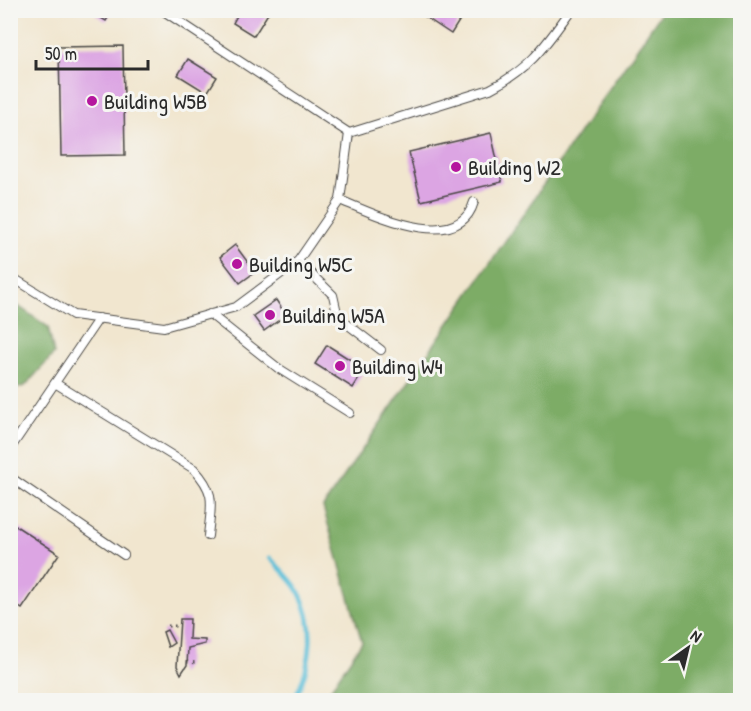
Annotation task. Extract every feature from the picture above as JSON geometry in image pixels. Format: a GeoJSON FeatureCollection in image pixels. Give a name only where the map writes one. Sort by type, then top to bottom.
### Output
{"type":"FeatureCollection","features":[{"type":"Feature","properties":{"kind":"lane"},"geometry":{"type":"LineString","coordinates":[[162,10],[350,133]]}},
{"type":"Feature","properties":{"kind":"lane"},"geometry":{"type":"LineString","coordinates":[[350,133],[490,89],[511,78],[535,59],[571,10]]}},
{"type":"Feature","properties":{"kind":"lane"},"geometry":{"type":"LineString","coordinates":[[10,276],[73,315],[164,327],[236,307],[298,261],[340,200],[350,133]]}},
{"type":"Feature","properties":{"kind":"lane"},"geometry":{"type":"LineString","coordinates":[[340,200],[426,230],[461,222],[470,215],[474,202]]}},
{"type":"Feature","properties":{"kind":"lane"},"geometry":{"type":"LineString","coordinates":[[298,261],[333,295],[338,317],[381,350]]}},
{"type":"Feature","properties":{"kind":"lane"},"geometry":{"type":"LineString","coordinates":[[210,314],[278,368],[350,413]]}},
{"type":"Feature","properties":{"kind":"lane"},"geometry":{"type":"LineString","coordinates":[[10,449],[99,318]]}},
{"type":"Feature","properties":{"kind":"lane"},"geometry":{"type":"LineString","coordinates":[[56,383],[194,469],[209,485],[211,503],[208,536]]}},
{"type":"Feature","properties":{"kind":"lane"},"geometry":{"type":"LineString","coordinates":[[10,477],[124,555]]}},
{"type":"Feature","properties":{"kind":"path"},"geometry":{"type":"LineString","coordinates":[[168,626],[180,626]]}},
{"type":"Feature","properties":{"kind":"path"},"geometry":{"type":"LineString","coordinates":[[187,662],[198,663]]}},
{"type":"Feature","properties":{"kind":"green space"},"geometry":{"type":"Polygon","coordinates":[[[663,10],[740,11],[740,700],[323,700],[362,642],[323,507],[663,10]]]}},
{"type":"Feature","properties":{"kind":"green space"},"geometry":{"type":"Polygon","coordinates":[[[11,301],[48,327],[54,354],[25,386],[11,389],[11,301]]]}},
{"type":"Feature","properties":{"kind":"building"},"geometry":{"type":"Polygon","coordinates":[[[98,10],[113,10],[106,21],[96,15],[98,10]]]}},
{"type":"Feature","properties":{"kind":"building"},"geometry":{"type":"Polygon","coordinates":[[[236,10],[266,10],[269,12],[254,36],[233,23],[239,12],[236,10]]]}},
{"type":"Feature","properties":{"kind":"building"},"geometry":{"type":"Polygon","coordinates":[[[415,10],[466,10],[451,34],[415,10]]]}},
{"type":"Feature","properties":{"kind":"building","name":"Building W5B"},"geometry":{"type":"Polygon","coordinates":[[[123,46],[125,155],[61,156],[59,47],[123,46]]]}},
{"type":"Feature","properties":{"kind":"building"},"geometry":{"type":"Polygon","coordinates":[[[188,59],[217,77],[207,93],[178,75],[188,59]]]}},
{"type":"Feature","properties":{"kind":"building","name":"Building W2"},"geometry":{"type":"Polygon","coordinates":[[[491,133],[502,182],[421,201],[409,152],[491,133]]]}},
{"type":"Feature","properties":{"kind":"building","name":"Building W5C"},"geometry":{"type":"Polygon","coordinates":[[[235,245],[255,272],[240,283],[220,257],[235,245]]]}},
{"type":"Feature","properties":{"kind":"building","name":"Building W5A"},"geometry":{"type":"Polygon","coordinates":[[[276,300],[286,315],[264,331],[253,316],[276,300]]]}},
{"type":"Feature","properties":{"kind":"building","name":"Building W4"},"geometry":{"type":"Polygon","coordinates":[[[327,345],[365,369],[353,388],[315,364],[327,345]]]}},
{"type":"Feature","properties":{"kind":"building"},"geometry":{"type":"Polygon","coordinates":[[[16,526],[59,554],[22,609],[10,601],[10,534],[16,526]]]}},
{"type":"Feature","properties":{"kind":"building"},"geometry":{"type":"Polygon","coordinates":[[[180,619],[190,619],[189,639],[205,640],[205,644],[188,648],[187,665],[181,674],[177,666],[180,619]]]}},
{"type":"Feature","properties":{"kind":"building"},"geometry":{"type":"Polygon","coordinates":[[[167,630],[174,643],[168,647],[163,632],[167,630]]]}},
{"type":"Feature","properties":{"kind":"waterway"},"geometry":{"type":"LineString","coordinates":[[270,558],[298,590],[308,618],[310,632],[308,659],[294,700]]}},
{"type":"Feature","properties":{"kind":"place","name":"Building W5B"},"geometry":{"type":"Point","coordinates":[92,101]}},
{"type":"Feature","properties":{"kind":"place","name":"Building W2"},"geometry":{"type":"Point","coordinates":[456,167]}},
{"type":"Feature","properties":{"kind":"place","name":"Building W5C"},"geometry":{"type":"Point","coordinates":[237,264]}},
{"type":"Feature","properties":{"kind":"place","name":"Building W5A"},"geometry":{"type":"Point","coordinates":[270,315]}},
{"type":"Feature","properties":{"kind":"place","name":"Building W4"},"geometry":{"type":"Point","coordinates":[340,366]}}]}
